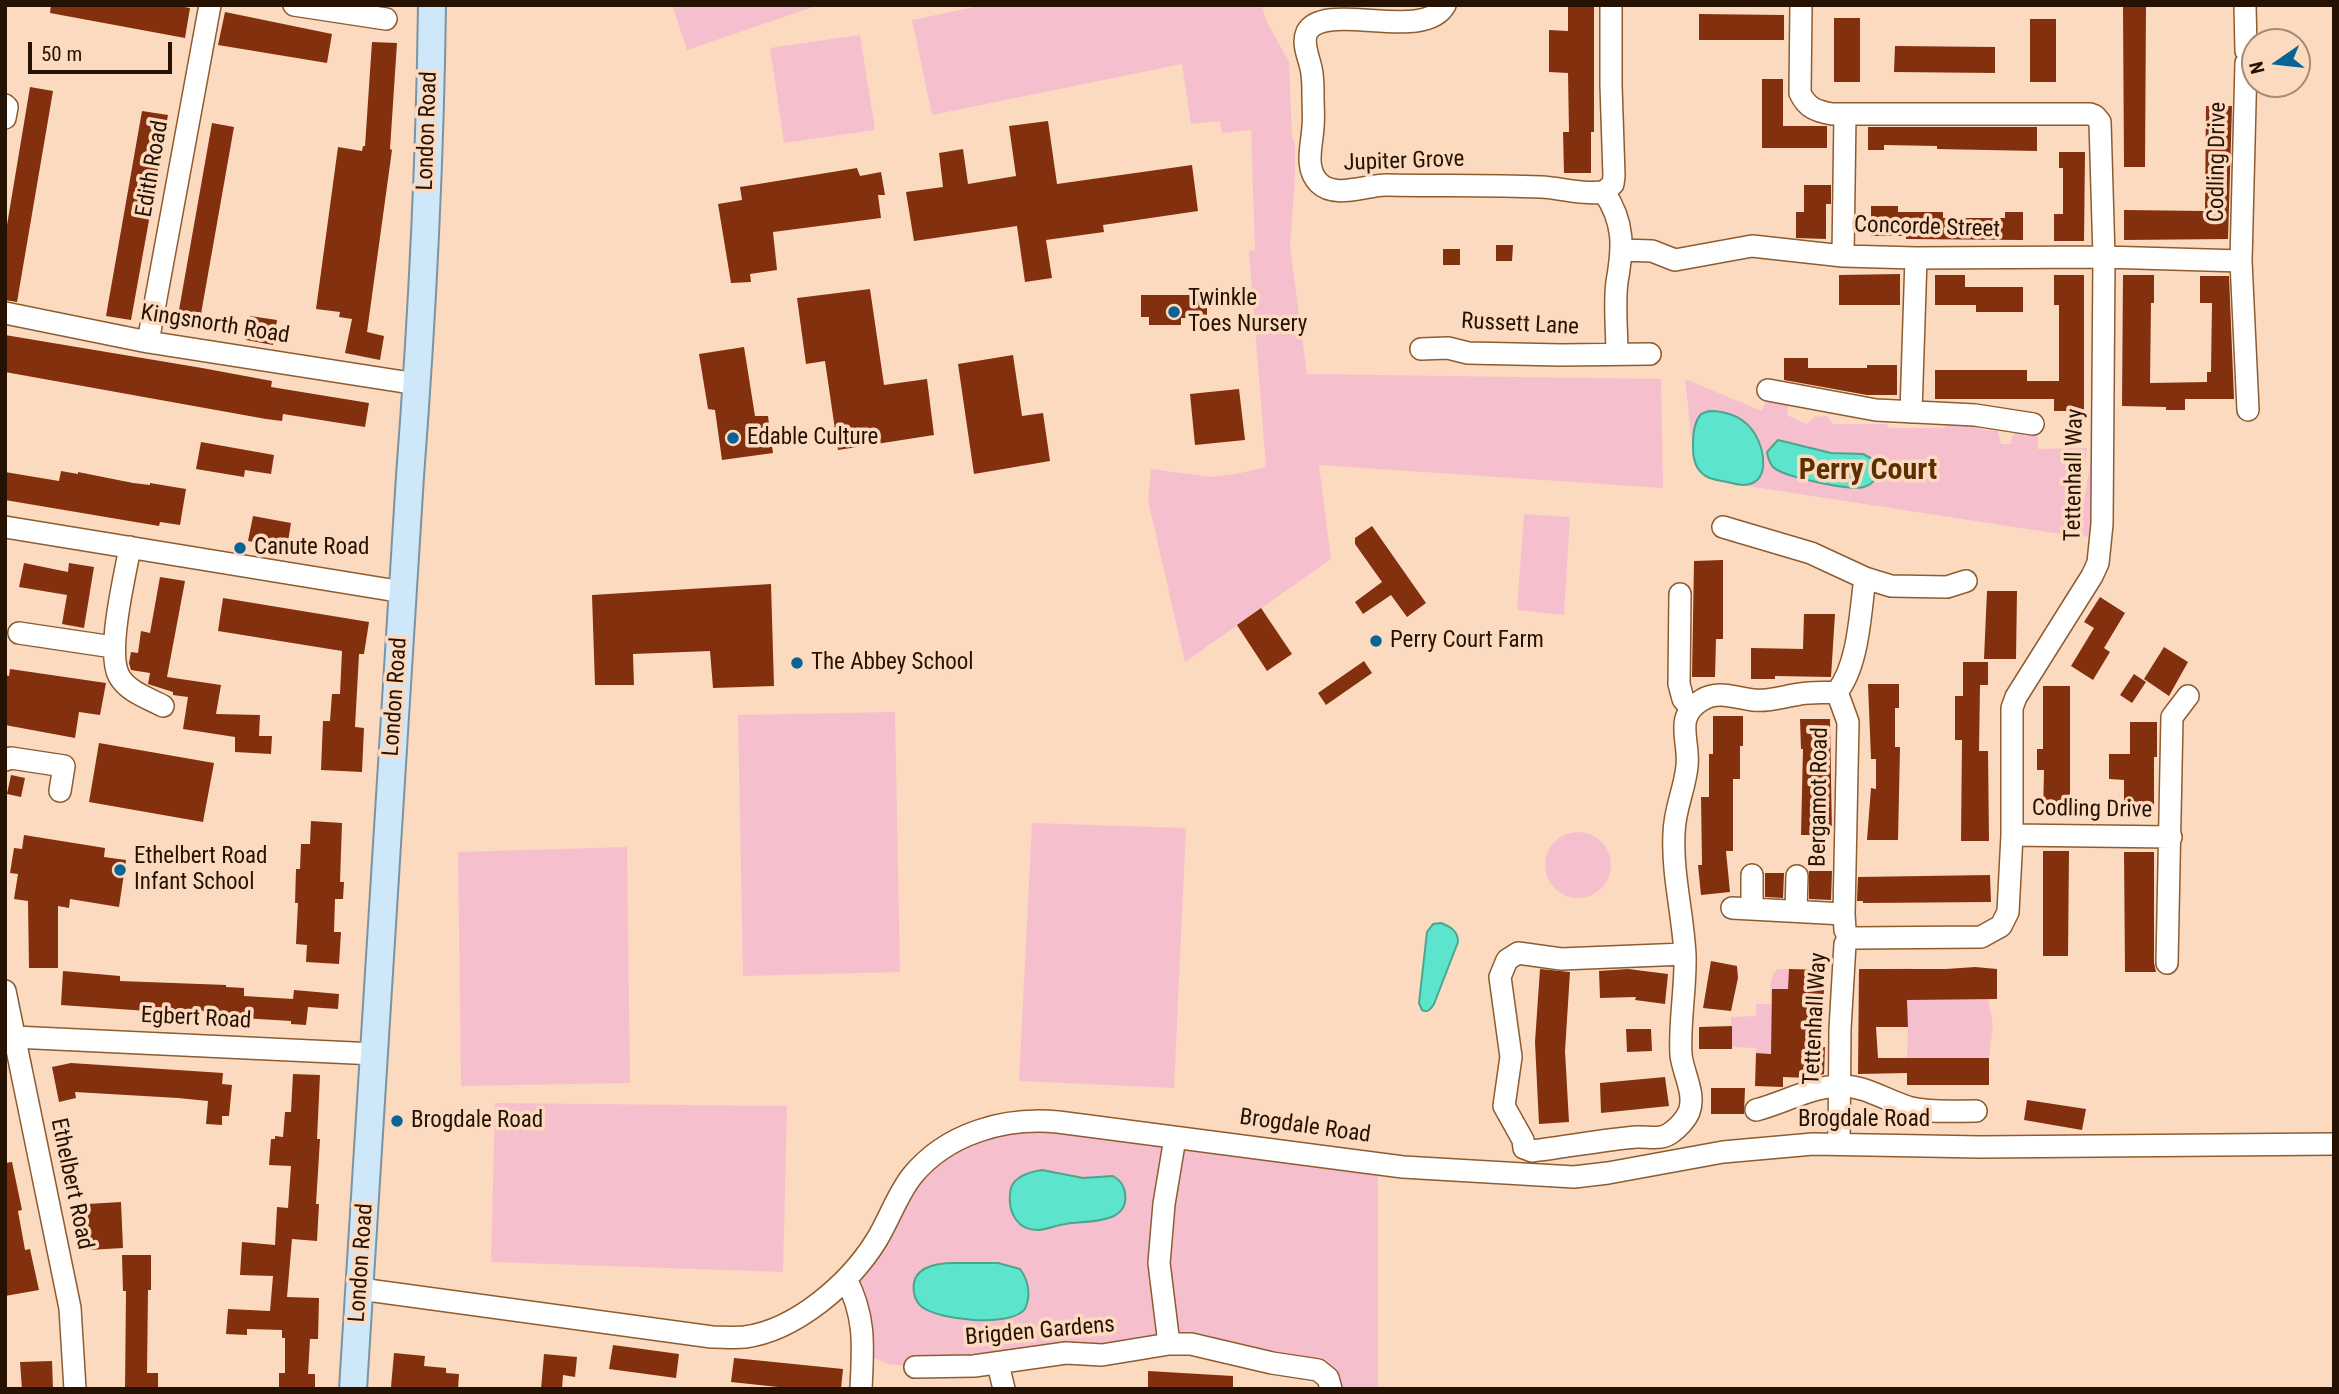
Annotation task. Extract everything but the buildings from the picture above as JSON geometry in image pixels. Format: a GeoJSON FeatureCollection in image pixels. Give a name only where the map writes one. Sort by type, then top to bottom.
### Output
{"type":"FeatureCollection","features":[{"type":"Feature","properties":{"kind":"main road","name":"London Road"},"geometry":{"type":"LineString","coordinates":[[353,1389],[417,384],[429,154],[427,10]]}},
{"type":"Feature","properties":{"kind":"street","name":"Edith Road"},"geometry":{"type":"LineString","coordinates":[[148,342],[209,5]]}},
{"type":"Feature","properties":{"kind":"street"},"geometry":{"type":"LineString","coordinates":[[293,5],[386,19]]}},
{"type":"Feature","properties":{"kind":"street","name":"Jupiter Grove"},"geometry":{"type":"LineString","coordinates":[[1445,5],[1437,15],[1424,19],[1367,20],[1332,17],[1320,20],[1309,30],[1306,41],[1312,76],[1313,129],[1309,152],[1312,172],[1320,184],[1340,192],[1372,185],[1542,187],[1584,193],[1604,192]]}},
{"type":"Feature","properties":{"kind":"street"},"geometry":{"type":"LineString","coordinates":[[1611,5],[1614,176],[1613,184],[1604,192],[1616,216],[1623,250],[1617,282],[1616,354]]}},
{"type":"Feature","properties":{"kind":"street","name":"Tettenhall Way"},"geometry":{"type":"LineString","coordinates":[[1801,5],[1800,93],[1804,102],[1818,112],[2095,116],[2100,122],[2104,257],[2102,524],[2098,563],[2012,708],[2012,835],[2008,912],[2005,920],[1989,935],[1974,938],[1849,939],[1846,942],[1839,1144]]}},
{"type":"Feature","properties":{"kind":"street","name":"Codling Drive"},"geometry":{"type":"LineString","coordinates":[[2245,5],[2242,261],[2248,410]]}},
{"type":"Feature","properties":{"kind":"street"},"geometry":{"type":"LineString","coordinates":[[5,105],[5,118]]}},
{"type":"Feature","properties":{"kind":"street","name":"Concorde Street"},"geometry":{"type":"LineString","coordinates":[[1845,114],[1843,256],[2104,257]]}},
{"type":"Feature","properties":{"kind":"street"},"geometry":{"type":"LineString","coordinates":[[1623,250],[1652,251],[1675,260],[1752,246],[1843,256]]}},
{"type":"Feature","properties":{"kind":"street"},"geometry":{"type":"LineString","coordinates":[[2104,257],[2242,261]]}},
{"type":"Feature","properties":{"kind":"street"},"geometry":{"type":"LineString","coordinates":[[1911,412],[1916,258]]}},
{"type":"Feature","properties":{"kind":"street","name":"Kingsnorth Road"},"geometry":{"type":"LineString","coordinates":[[5,313],[148,342],[417,384]]}},
{"type":"Feature","properties":{"kind":"street","name":"Russett Lane"},"geometry":{"type":"LineString","coordinates":[[1421,349],[1448,348],[1471,354],[1650,354]]}},
{"type":"Feature","properties":{"kind":"street"},"geometry":{"type":"LineString","coordinates":[[1768,390],[1859,407],[1975,415],[2033,424]]}},
{"type":"Feature","properties":{"kind":"street"},"geometry":{"type":"LineString","coordinates":[[5,527],[403,592]]}},
{"type":"Feature","properties":{"kind":"street"},"geometry":{"type":"LineString","coordinates":[[1723,527],[1811,553],[1865,578],[1891,586],[1947,587],[1966,581]]}},
{"type":"Feature","properties":{"kind":"street"},"geometry":{"type":"LineString","coordinates":[[130,547],[113,647],[118,675],[133,692],[163,706]]}},
{"type":"Feature","properties":{"kind":"street"},"geometry":{"type":"LineString","coordinates":[[1685,954],[1560,959],[1518,953],[1507,960],[1500,977],[1511,1056],[1504,1106],[1524,1148],[1532,1151],[1612,1138],[1657,1138],[1670,1134],[1689,1112],[1690,1100],[1682,1059],[1680,1027],[1685,996],[1685,954],[1674,863],[1676,811],[1687,766],[1684,719],[1691,709],[1710,696],[1722,694],[1756,700],[1775,700],[1799,694],[1837,692],[1846,681],[1852,662],[1865,578]]}},
{"type":"Feature","properties":{"kind":"street"},"geometry":{"type":"LineString","coordinates":[[1680,594],[1679,684],[1683,699],[1691,709]]}},
{"type":"Feature","properties":{"kind":"street"},"geometry":{"type":"LineString","coordinates":[[19,633],[113,647]]}},
{"type":"Feature","properties":{"kind":"street","name":"Bergamot Road"},"geometry":{"type":"LineString","coordinates":[[1837,692],[1848,722],[1844,914],[1845,930],[1849,939]]}},
{"type":"Feature","properties":{"kind":"street","name":"Codling Drive"},"geometry":{"type":"LineString","coordinates":[[2167,963],[2172,717],[2188,695]]}},
{"type":"Feature","properties":{"kind":"street"},"geometry":{"type":"LineString","coordinates":[[5,760],[11,758],[64,765],[60,791]]}},
{"type":"Feature","properties":{"kind":"street","name":"Codling Drive"},"geometry":{"type":"LineString","coordinates":[[2012,835],[2171,837]]}},
{"type":"Feature","properties":{"kind":"street"},"geometry":{"type":"LineString","coordinates":[[1752,875],[1742,908],[1844,914]]}},
{"type":"Feature","properties":{"kind":"street"},"geometry":{"type":"LineString","coordinates":[[1797,876],[1797,911]]}},
{"type":"Feature","properties":{"kind":"street","name":"Ethelbert Road"},"geometry":{"type":"LineString","coordinates":[[5,991],[70,1308],[75,1389]]}},
{"type":"Feature","properties":{"kind":"street","name":"Egbert Road"},"geometry":{"type":"LineString","coordinates":[[14,1037],[375,1054]]}},
{"type":"Feature","properties":{"kind":"street"},"geometry":{"type":"LineString","coordinates":[[1756,1110],[1816,1089],[1839,1086],[1862,1088],[1914,1109],[1976,1111]]}},
{"type":"Feature","properties":{"kind":"street","name":"Brogdale Road"},"geometry":{"type":"LineString","coordinates":[[360,1289],[712,1337],[757,1334],[813,1308],[846,1279],[876,1241],[911,1177],[930,1159],[965,1137],[1003,1123],[1036,1120],[1403,1167],[1574,1177],[1723,1152],[1839,1144],[1981,1147],[2334,1144]]}},
{"type":"Feature","properties":{"kind":"street"},"geometry":{"type":"LineString","coordinates":[[1169,1344],[1159,1263],[1164,1204],[1175,1138]]}},
{"type":"Feature","properties":{"kind":"street"},"geometry":{"type":"LineString","coordinates":[[846,1279],[862,1322],[861,1389]]}},
{"type":"Feature","properties":{"kind":"street","name":"Brigden Gardens"},"geometry":{"type":"LineString","coordinates":[[915,1367],[998,1364],[1052,1354],[1109,1355],[1169,1344],[1201,1345],[1272,1363],[1318,1370],[1328,1378],[1331,1389]]}},
{"type":"Feature","properties":{"kind":"street"},"geometry":{"type":"LineString","coordinates":[[998,1364],[1004,1389]]}},
{"type":"Feature","properties":{"kind":"shaded area"},"geometry":{"type":"Polygon","coordinates":[[[672,5],[819,5],[687,50],[672,5]]]}},
{"type":"Feature","properties":{"kind":"shaded area"},"geometry":{"type":"Polygon","coordinates":[[[984,5],[1262,5],[1266,20],[1289,62],[1292,137],[1295,143],[1290,246],[1307,374],[1661,379],[1663,488],[1319,465],[1331,559],[1185,662],[1148,500],[1151,469],[1211,477],[1266,467],[1249,251],[1255,250],[1251,130],[1222,133],[1220,121],[1191,124],[1182,64],[932,115],[912,20],[984,5]]]}},
{"type":"Feature","properties":{"kind":"shaded area"},"geometry":{"type":"Polygon","coordinates":[[[860,35],[875,130],[784,143],[770,48],[860,35]]]}},
{"type":"Feature","properties":{"kind":"shaded area"},"geometry":{"type":"Polygon","coordinates":[[[1685,379],[1762,411],[1765,403],[1769,401],[1788,405],[1787,415],[1807,424],[1814,417],[1827,416],[1833,424],[1944,428],[1952,418],[1984,430],[1998,431],[2001,444],[2011,444],[2012,436],[2017,431],[2037,431],[2038,449],[2087,448],[2073,536],[1741,485],[1755,480],[1763,472],[1765,461],[1762,448],[1746,425],[1723,412],[1701,414],[1694,426],[1694,460],[1685,379]],[[1795,445],[1804,478],[1854,488],[1869,484],[1878,473],[1878,462],[1863,454],[1831,453],[1795,445]]]}},
{"type":"Feature","properties":{"kind":"shaded area"},"geometry":{"type":"Polygon","coordinates":[[[2092,454],[2093,537],[2078,536],[2092,454]]]}},
{"type":"Feature","properties":{"kind":"shaded area"},"geometry":{"type":"Polygon","coordinates":[[[1524,514],[1570,517],[1564,615],[1517,610],[1524,514]]]}},
{"type":"Feature","properties":{"kind":"shaded area"},"geometry":{"type":"Polygon","coordinates":[[[895,712],[900,972],[743,976],[738,715],[895,712]]]}},
{"type":"Feature","properties":{"kind":"shaded area"},"geometry":{"type":"Polygon","coordinates":[[[1032,823],[1186,828],[1174,1088],[1019,1081],[1032,823]]]}},
{"type":"Feature","properties":{"kind":"shaded area"},"geometry":{"type":"Polygon","coordinates":[[[1571,832],[1585,832],[1597,837],[1606,846],[1611,865],[1609,878],[1602,889],[1585,898],[1571,898],[1559,893],[1550,884],[1545,872],[1545,858],[1550,846],[1559,837],[1571,832]]]}},
{"type":"Feature","properties":{"kind":"shaded area"},"geometry":{"type":"Polygon","coordinates":[[[627,847],[630,1083],[461,1086],[458,852],[627,847]]]}},
{"type":"Feature","properties":{"kind":"shaded area"},"geometry":{"type":"Polygon","coordinates":[[[1912,968],[1912,999],[1988,999],[1993,1025],[1989,1058],[1907,1058],[1908,1018],[1887,1018],[1885,969],[1912,968]]]}},
{"type":"Feature","properties":{"kind":"shaded area"},"geometry":{"type":"Polygon","coordinates":[[[1778,969],[1789,969],[1789,985],[1803,985],[1773,1054],[1756,1053],[1756,1048],[1732,1047],[1731,1017],[1756,1016],[1756,1004],[1771,1004],[1771,980],[1778,969]]]}},
{"type":"Feature","properties":{"kind":"shaded area"},"geometry":{"type":"Polygon","coordinates":[[[495,1103],[787,1106],[783,1272],[491,1262],[495,1103]]]}},
{"type":"Feature","properties":{"kind":"shaded area"},"geometry":{"type":"Polygon","coordinates":[[[1003,1123],[1378,1164],[1378,1389],[1331,1389],[1331,1383],[1219,1351],[915,1367],[888,1364],[863,1353],[854,1295],[862,1261],[911,1177],[1003,1123]]]}},
{"type":"Feature","properties":{"kind":"water"},"geometry":{"type":"Polygon","coordinates":[[[1709,411],[1735,416],[1755,434],[1759,441],[1763,465],[1762,473],[1752,483],[1740,485],[1712,479],[1697,467],[1693,454],[1694,428],[1701,414],[1709,411]]]}},
{"type":"Feature","properties":{"kind":"water"},"geometry":{"type":"Polygon","coordinates":[[[1778,440],[1831,453],[1863,454],[1878,462],[1878,474],[1872,483],[1857,488],[1790,475],[1773,467],[1769,460],[1767,452],[1778,440]]]}},
{"type":"Feature","properties":{"kind":"water"},"geometry":{"type":"Polygon","coordinates":[[[1441,923],[1453,930],[1458,942],[1434,1004],[1424,1011],[1419,1003],[1427,932],[1433,924],[1441,923]]]}},
{"type":"Feature","properties":{"kind":"water"},"geometry":{"type":"Polygon","coordinates":[[[1042,1170],[1083,1178],[1113,1176],[1124,1188],[1125,1204],[1113,1216],[1104,1219],[1039,1230],[1025,1227],[1012,1213],[1011,1188],[1021,1176],[1042,1170]]]}},
{"type":"Feature","properties":{"kind":"water"},"geometry":{"type":"Polygon","coordinates":[[[955,1263],[998,1263],[1020,1269],[1028,1289],[1025,1309],[1005,1319],[974,1320],[931,1312],[922,1307],[914,1293],[916,1277],[926,1268],[955,1263]]]}},
{"type":"Feature","properties":{"kind":"place","name":"Twinkle Toes Nursery"},"geometry":{"type":"Point","coordinates":[1174,312]}},
{"type":"Feature","properties":{"kind":"place","name":"Edable Culture"},"geometry":{"type":"Point","coordinates":[733,438]}},
{"type":"Feature","properties":{"kind":"place","name":"Canute Road"},"geometry":{"type":"Point","coordinates":[240,548]}},
{"type":"Feature","properties":{"kind":"place","name":"Perry Court Farm"},"geometry":{"type":"Point","coordinates":[1376,641]}},
{"type":"Feature","properties":{"kind":"place","name":"The Abbey School"},"geometry":{"type":"Point","coordinates":[797,663]}},
{"type":"Feature","properties":{"kind":"place","name":"Ethelbert Road Infant School"},"geometry":{"type":"Point","coordinates":[120,870]}},
{"type":"Feature","properties":{"kind":"place","name":"Brogdale Road"},"geometry":{"type":"Point","coordinates":[397,1121]}},
{"type":"Feature","properties":{"kind":"district","name":"Perry Court"},"geometry":{"type":"Point","coordinates":[1868,471]}}]}
